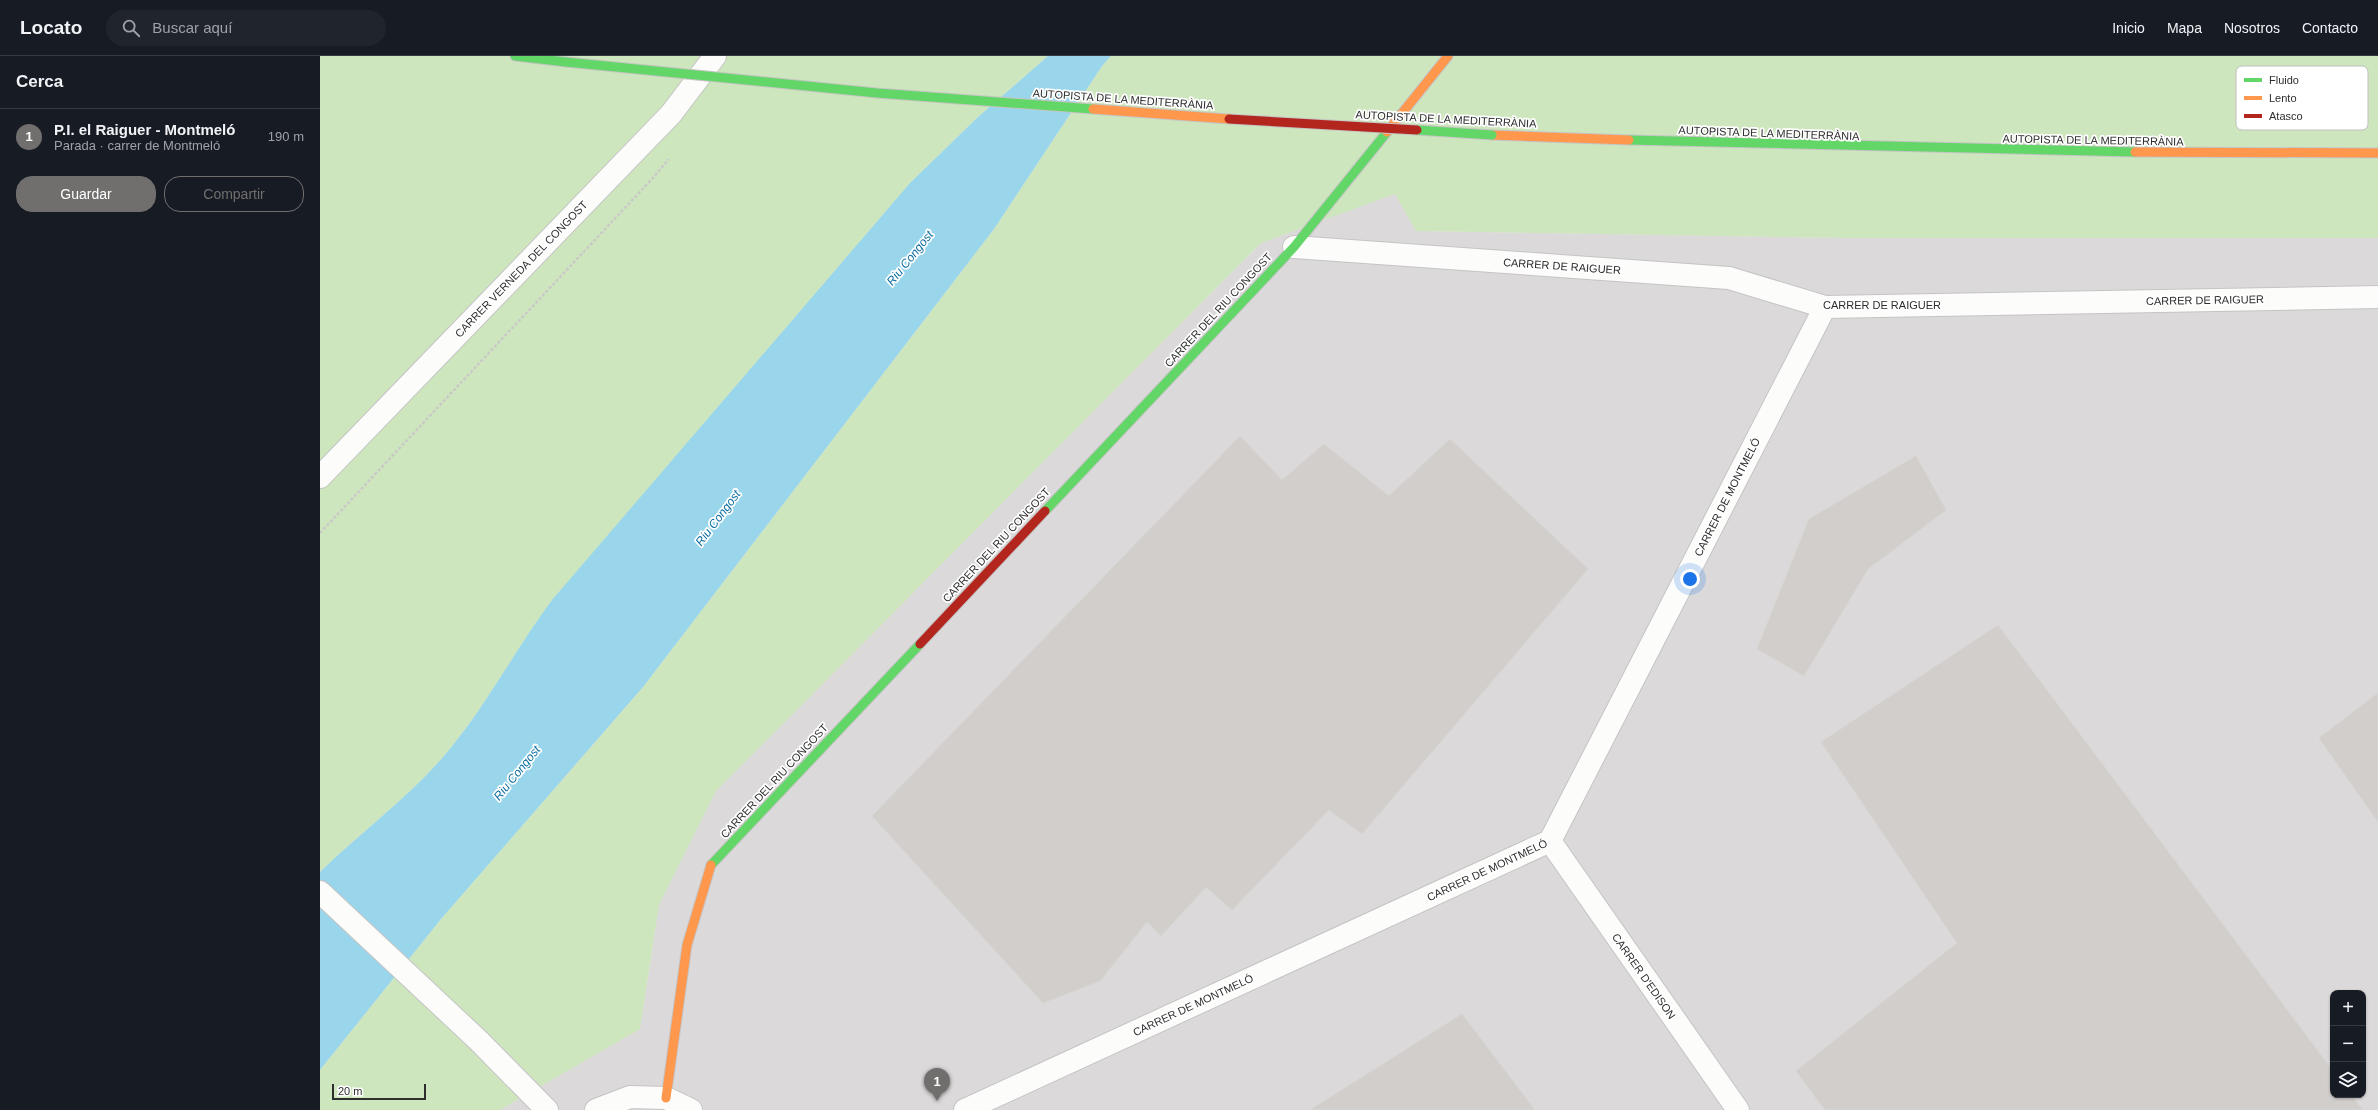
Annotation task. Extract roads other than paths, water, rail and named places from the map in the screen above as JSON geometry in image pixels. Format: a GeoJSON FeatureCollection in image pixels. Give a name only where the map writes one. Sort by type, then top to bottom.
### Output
{"type":"FeatureCollection","features":[{"type":"Feature","properties":{"kind":"main road","name":"AUTOPISTA DE LA MEDITERRÀNIA"},"geometry":{"type":"LineString","coordinates":[[515,56],[877,93],[1180,116],[1492,135],[1814,147],[2160,154],[2378,153]]}},
{"type":"Feature","properties":{"kind":"main road","name":"CARRER DEL RIU CONGOST"},"geometry":{"type":"LineString","coordinates":[[666,1098],[687,945],[709,867],[1294,247],[1448,56]]}},
{"type":"Feature","properties":{"kind":"street","name":"CARRER VERNEDA DEL CONGOST"},"geometry":{"type":"LineString","coordinates":[[320,477],[671,114],[715,56]]}},
{"type":"Feature","properties":{"kind":"street","name":"CARRER DE RAIGUER"},"geometry":{"type":"LineString","coordinates":[[1294,247],[1728,278],[1825,307],[2378,297]]}},
{"type":"Feature","properties":{"kind":"street","name":"CARRER DE MONTMELÓ"},"geometry":{"type":"LineString","coordinates":[[965,1110],[1550,841],[1825,307]]}},
{"type":"Feature","properties":{"kind":"street","name":"CARRER D'EDISON"},"geometry":{"type":"LineString","coordinates":[[1550,841],[1738,1110]]}},
{"type":"Feature","properties":{"kind":"street"},"geometry":{"type":"LineString","coordinates":[[320,892],[478,1041],[547,1110]]}},
{"type":"Feature","properties":{"kind":"street"},"geometry":{"type":"LineString","coordinates":[[596,1110],[630,1097],[666,1098],[690,1110]]}},
{"type":"Feature","properties":{"kind":"water","name":"Riu Congost"},"geometry":{"type":"Polygon","coordinates":[[[1048,56],[1111,56],[1102,66],[994,229],[643,687],[441,919],[320,1070],[320,872],[405,796],[438,763],[479,710],[552,600],[910,183],[978,117],[1048,56]]]}},
{"type":"Feature","properties":{"kind":"place","name":"P.I. el Raiguer - Montmeló"},"geometry":{"type":"Point","coordinates":[937,1101]}}]}
